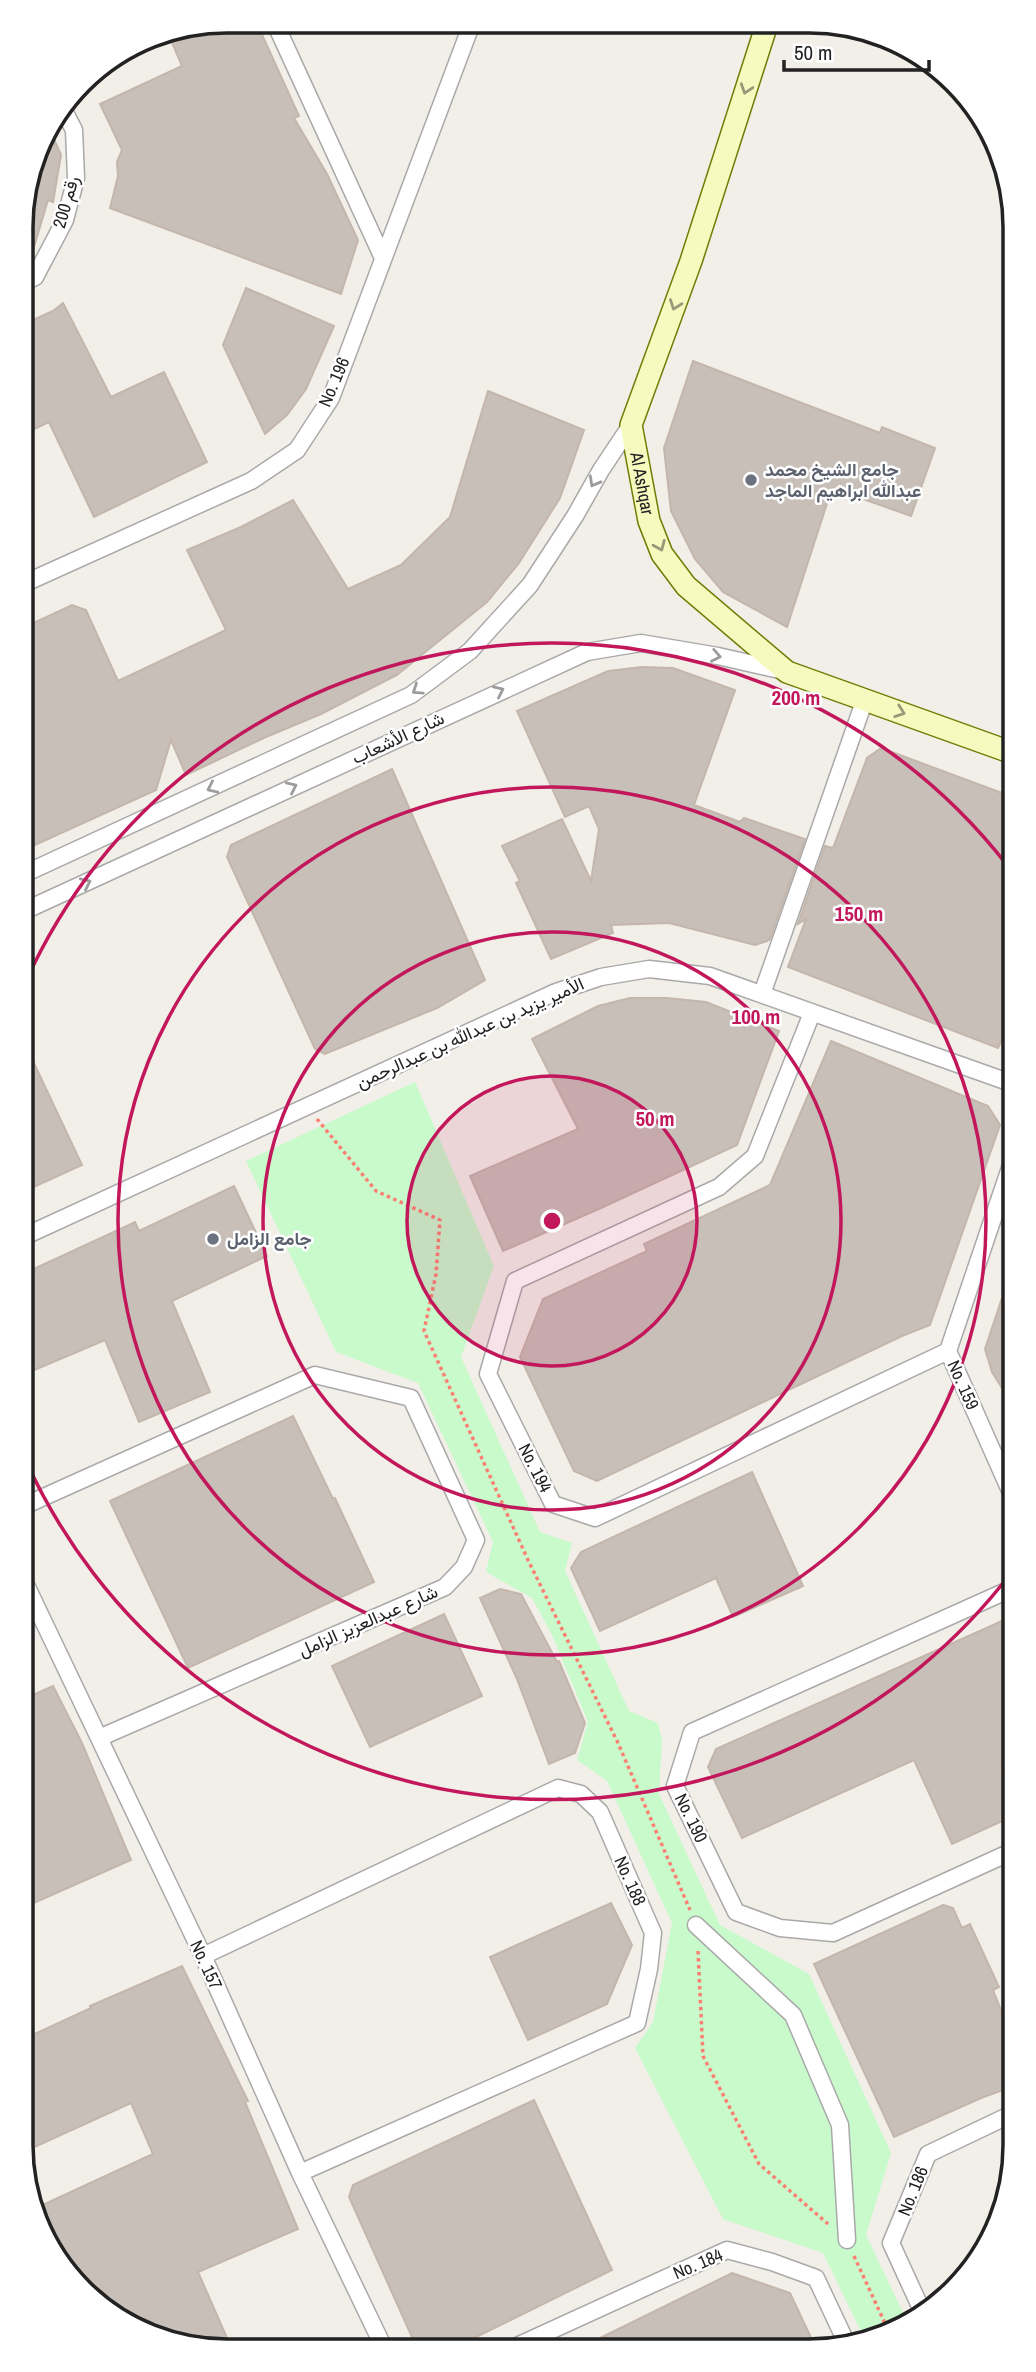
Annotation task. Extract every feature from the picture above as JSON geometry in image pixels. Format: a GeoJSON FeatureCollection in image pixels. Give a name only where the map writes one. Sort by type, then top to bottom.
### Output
{"type":"FeatureCollection","features":[{"type":"Feature","properties":{"kind":"street"},"geometry":{"type":"LineString","coordinates":[[280,33],[382,256]]}},
{"type":"Feature","properties":{"kind":"street","name":"No. 196"},"geometry":{"type":"LineString","coordinates":[[34,579],[251,481],[297,450],[331,398],[382,256],[468,33]]}},
{"type":"Feature","properties":{"kind":"street"},"geometry":{"type":"LineString","coordinates":[[631,425],[691,261],[764,33]]}},
{"type":"Feature","properties":{"kind":"street","name":"رقم 200"},"geometry":{"type":"LineString","coordinates":[[34,278],[65,219],[76,178],[74,130],[67,117]]}},
{"type":"Feature","properties":{"kind":"street","name":"Al Ashqar"},"geometry":{"type":"LineString","coordinates":[[631,425],[649,521],[662,554],[686,586],[788,672],[1003,749]]}},
{"type":"Feature","properties":{"kind":"street","name":"شارع الأشعاب"},"geometry":{"type":"LineString","coordinates":[[34,870],[411,695],[470,651],[530,585],[631,425]]}},
{"type":"Feature","properties":{"kind":"street","name":"شارع الأشعاب"},"geometry":{"type":"LineString","coordinates":[[34,907],[587,652],[641,643],[718,656],[788,672]]}},
{"type":"Feature","properties":{"kind":"street"},"geometry":{"type":"LineString","coordinates":[[762,995],[865,699]]}},
{"type":"Feature","properties":{"kind":"street","name":"الأمير يزيد بن عبدالله بن عبدالرحمن"},"geometry":{"type":"LineString","coordinates":[[33,1232],[556,992],[601,976],[649,969],[710,976],[1003,1080]]}},
{"type":"Feature","properties":{"kind":"street","name":"No. 194"},"geometry":{"type":"LineString","coordinates":[[812,1013],[755,1156],[719,1187],[515,1280],[488,1374],[553,1504],[595,1518],[948,1351]]}},
{"type":"Feature","properties":{"kind":"street"},"geometry":{"type":"LineString","coordinates":[[948,1351],[1003,1190]]}},
{"type":"Feature","properties":{"kind":"street","name":"No. 159"},"geometry":{"type":"LineString","coordinates":[[948,1351],[1002,1473]]}},
{"type":"Feature","properties":{"kind":"street","name":"شارع عبدالعزيز الزامل"},"geometry":{"type":"LineString","coordinates":[[33,1502],[315,1375],[411,1398],[476,1540],[464,1567],[445,1587],[99,1738]]}},
{"type":"Feature","properties":{"kind":"street","name":"No. 190"},"geometry":{"type":"LineString","coordinates":[[1002,1593],[692,1732],[676,1786],[736,1912],[780,1928],[833,1933],[1002,1856]]}},
{"type":"Feature","properties":{"kind":"street","name":"No. 157"},"geometry":{"type":"LineString","coordinates":[[33,1600],[380,2339]]}},
{"type":"Feature","properties":{"kind":"street","name":"No. 188"},"geometry":{"type":"LineString","coordinates":[[202,1956],[558,1788],[581,1794],[600,1812],[653,1933],[649,1969],[637,2022],[300,2173]]}},
{"type":"Feature","properties":{"kind":"street"},"geometry":{"type":"LineString","coordinates":[[696,1925],[793,2015],[839,2125],[846,2240]]}},
{"type":"Feature","properties":{"kind":"street","name":"No. 186"},"geometry":{"type":"LineString","coordinates":[[919,2304],[891,2243],[928,2154],[1002,2119]]}},
{"type":"Feature","properties":{"kind":"street","name":"No. 184"},"geometry":{"type":"LineString","coordinates":[[532,2339],[727,2250],[816,2277],[844,2335]]}},
{"type":"Feature","properties":{"kind":"path"},"geometry":{"type":"LineString","coordinates":[[308,1106],[376,1191],[440,1220],[436,1275],[424,1331],[528,1560],[618,1743],[696,1925],[703,2056],[759,2164],[846,2240],[885,2323]]}},
{"type":"Feature","properties":{"kind":"green space"},"geometry":{"type":"Polygon","coordinates":[[[415,1082],[494,1266],[461,1357],[540,1532],[572,1543],[565,1571],[629,1711],[658,1723],[662,1739],[659,1794],[720,1925],[809,1974],[891,2153],[866,2235],[904,2314],[861,2331],[823,2253],[723,2219],[635,2048],[653,2022],[672,1923],[607,1781],[577,1760],[588,1722],[552,1635],[532,1598],[486,1572],[493,1542],[418,1383],[336,1352],[246,1161],[415,1082]]]}},
{"type":"Feature","properties":{"kind":"building"},"geometry":{"type":"Polygon","coordinates":[[[261,33],[299,116],[294,118],[327,174],[358,240],[341,294],[110,208],[118,176],[117,162],[122,150],[100,104],[182,66],[172,42],[202,35],[261,33]]]}},
{"type":"Feature","properties":{"kind":"building"},"geometry":{"type":"Polygon","coordinates":[[[54,140],[61,155],[53,202],[48,200],[34,247],[37,189],[54,140]]]}},
{"type":"Feature","properties":{"kind":"building"},"geometry":{"type":"Polygon","coordinates":[[[246,288],[334,326],[306,389],[287,415],[265,434],[223,345],[246,288]]]}},
{"type":"Feature","properties":{"kind":"building"},"geometry":{"type":"Polygon","coordinates":[[[63,303],[111,397],[164,372],[207,462],[94,517],[49,422],[34,429],[34,320],[63,303]]]}},
{"type":"Feature","properties":{"kind":"building","name":"جامع الشيخ محمد عبدالله ابراهيم الماجد"},"geometry":{"type":"Polygon","coordinates":[[[693,361],[880,433],[882,427],[935,448],[911,516],[832,488],[787,627],[723,592],[695,559],[671,511],[664,448],[693,361]]]}},
{"type":"Feature","properties":{"kind":"building"},"geometry":{"type":"Polygon","coordinates":[[[488,391],[584,430],[560,498],[519,563],[487,602],[397,675],[321,714],[186,775],[171,740],[156,790],[34,846],[34,623],[72,605],[86,610],[118,681],[226,630],[187,550],[241,527],[293,500],[348,589],[401,565],[450,517],[488,391]]]}},
{"type":"Feature","properties":{"kind":"building"},"geometry":{"type":"Polygon","coordinates":[[[642,667],[673,668],[735,690],[694,805],[740,822],[744,818],[805,839],[770,939],[767,941],[755,945],[669,923],[611,925],[613,933],[551,959],[516,883],[520,881],[502,846],[562,819],[591,881],[599,829],[589,806],[565,817],[517,711],[608,671],[642,667]]]}},
{"type":"Feature","properties":{"kind":"building"},"geometry":{"type":"Polygon","coordinates":[[[881,748],[1003,793],[1003,1038],[998,1048],[788,967],[806,919],[798,924],[825,846],[833,848],[867,758],[881,748]]]}},
{"type":"Feature","properties":{"kind":"building"},"geometry":{"type":"Polygon","coordinates":[[[392,769],[485,980],[437,1008],[325,1054],[315,1049],[227,857],[231,845],[392,769]]]}},
{"type":"Feature","properties":{"kind":"building"},"geometry":{"type":"Polygon","coordinates":[[[630,998],[706,1002],[779,1031],[737,1145],[503,1251],[470,1176],[578,1129],[532,1039],[598,1006],[630,998]]]}},
{"type":"Feature","properties":{"kind":"building"},"geometry":{"type":"Polygon","coordinates":[[[831,1041],[988,1106],[1000,1125],[930,1325],[597,1481],[574,1471],[520,1357],[543,1299],[647,1251],[644,1244],[770,1185],[831,1041]]]}},
{"type":"Feature","properties":{"kind":"building"},"geometry":{"type":"Polygon","coordinates":[[[34,1062],[82,1165],[33,1187],[34,1062]]]}},
{"type":"Feature","properties":{"kind":"building"},"geometry":{"type":"Polygon","coordinates":[[[234,1186],[267,1256],[172,1301],[210,1392],[139,1422],[105,1340],[33,1370],[33,1269],[135,1222],[139,1231],[234,1186]]]}},
{"type":"Feature","properties":{"kind":"building"},"geometry":{"type":"Polygon","coordinates":[[[1002,1297],[1002,1389],[992,1372],[985,1349],[1002,1297]]]}},
{"type":"Feature","properties":{"kind":"building"},"geometry":{"type":"Polygon","coordinates":[[[293,1416],[374,1582],[188,1668],[110,1501],[293,1416]]]}},
{"type":"Feature","properties":{"kind":"building"},"geometry":{"type":"Polygon","coordinates":[[[752,1472],[803,1586],[733,1617],[716,1578],[600,1631],[571,1568],[581,1552],[752,1472]]]}},
{"type":"Feature","properties":{"kind":"building"},"geometry":{"type":"Polygon","coordinates":[[[500,1589],[521,1594],[557,1662],[559,1661],[585,1723],[575,1753],[549,1764],[517,1679],[480,1598],[500,1589]]]}},
{"type":"Feature","properties":{"kind":"building"},"geometry":{"type":"Polygon","coordinates":[[[444,1614],[482,1696],[370,1747],[332,1666],[444,1614]]]}},
{"type":"Feature","properties":{"kind":"building"},"geometry":{"type":"Polygon","coordinates":[[[1002,1621],[1002,1764],[1000,1765],[1002,1821],[952,1844],[914,1760],[742,1838],[708,1767],[716,1749],[1002,1621]]]}},
{"type":"Feature","properties":{"kind":"building"},"geometry":{"type":"Polygon","coordinates":[[[53,1686],[82,1743],[131,1860],[33,1903],[33,1695],[53,1686]]]}},
{"type":"Feature","properties":{"kind":"building"},"geometry":{"type":"Polygon","coordinates":[[[611,1903],[632,1945],[607,2004],[528,2040],[490,1957],[611,1903]]]}},
{"type":"Feature","properties":{"kind":"building"},"geometry":{"type":"Polygon","coordinates":[[[943,1905],[953,1908],[962,1928],[970,1924],[999,1987],[993,1990],[1002,2013],[1002,2090],[894,2137],[814,1964],[943,1905]]]}},
{"type":"Feature","properties":{"kind":"building"},"geometry":{"type":"Polygon","coordinates":[[[182,1966],[248,2101],[245,2102],[298,2229],[198,2272],[227,2339],[189,2335],[165,2328],[141,2319],[119,2306],[90,2282],[73,2263],[48,2219],[43,2205],[153,2154],[131,2103],[33,2148],[33,2035],[91,2008],[90,2006],[182,1966]]]}},
{"type":"Feature","properties":{"kind":"building"},"geometry":{"type":"Polygon","coordinates":[[[534,2100],[612,2270],[472,2339],[413,2339],[349,2197],[353,2185],[534,2100]]]}},
{"type":"Feature","properties":{"kind":"building"},"geometry":{"type":"Polygon","coordinates":[[[732,2273],[790,2293],[812,2339],[809,2339],[598,2339],[732,2273]]]}},
{"type":"Feature","properties":{"kind":"place","name":"جامع الشيخ محمد عبدالله ابراهيم الماجد"},"geometry":{"type":"Point","coordinates":[751,480]}},
{"type":"Feature","properties":{"kind":"place","name":"جامع الزامل"},"geometry":{"type":"Point","coordinates":[213,1239]}}]}
